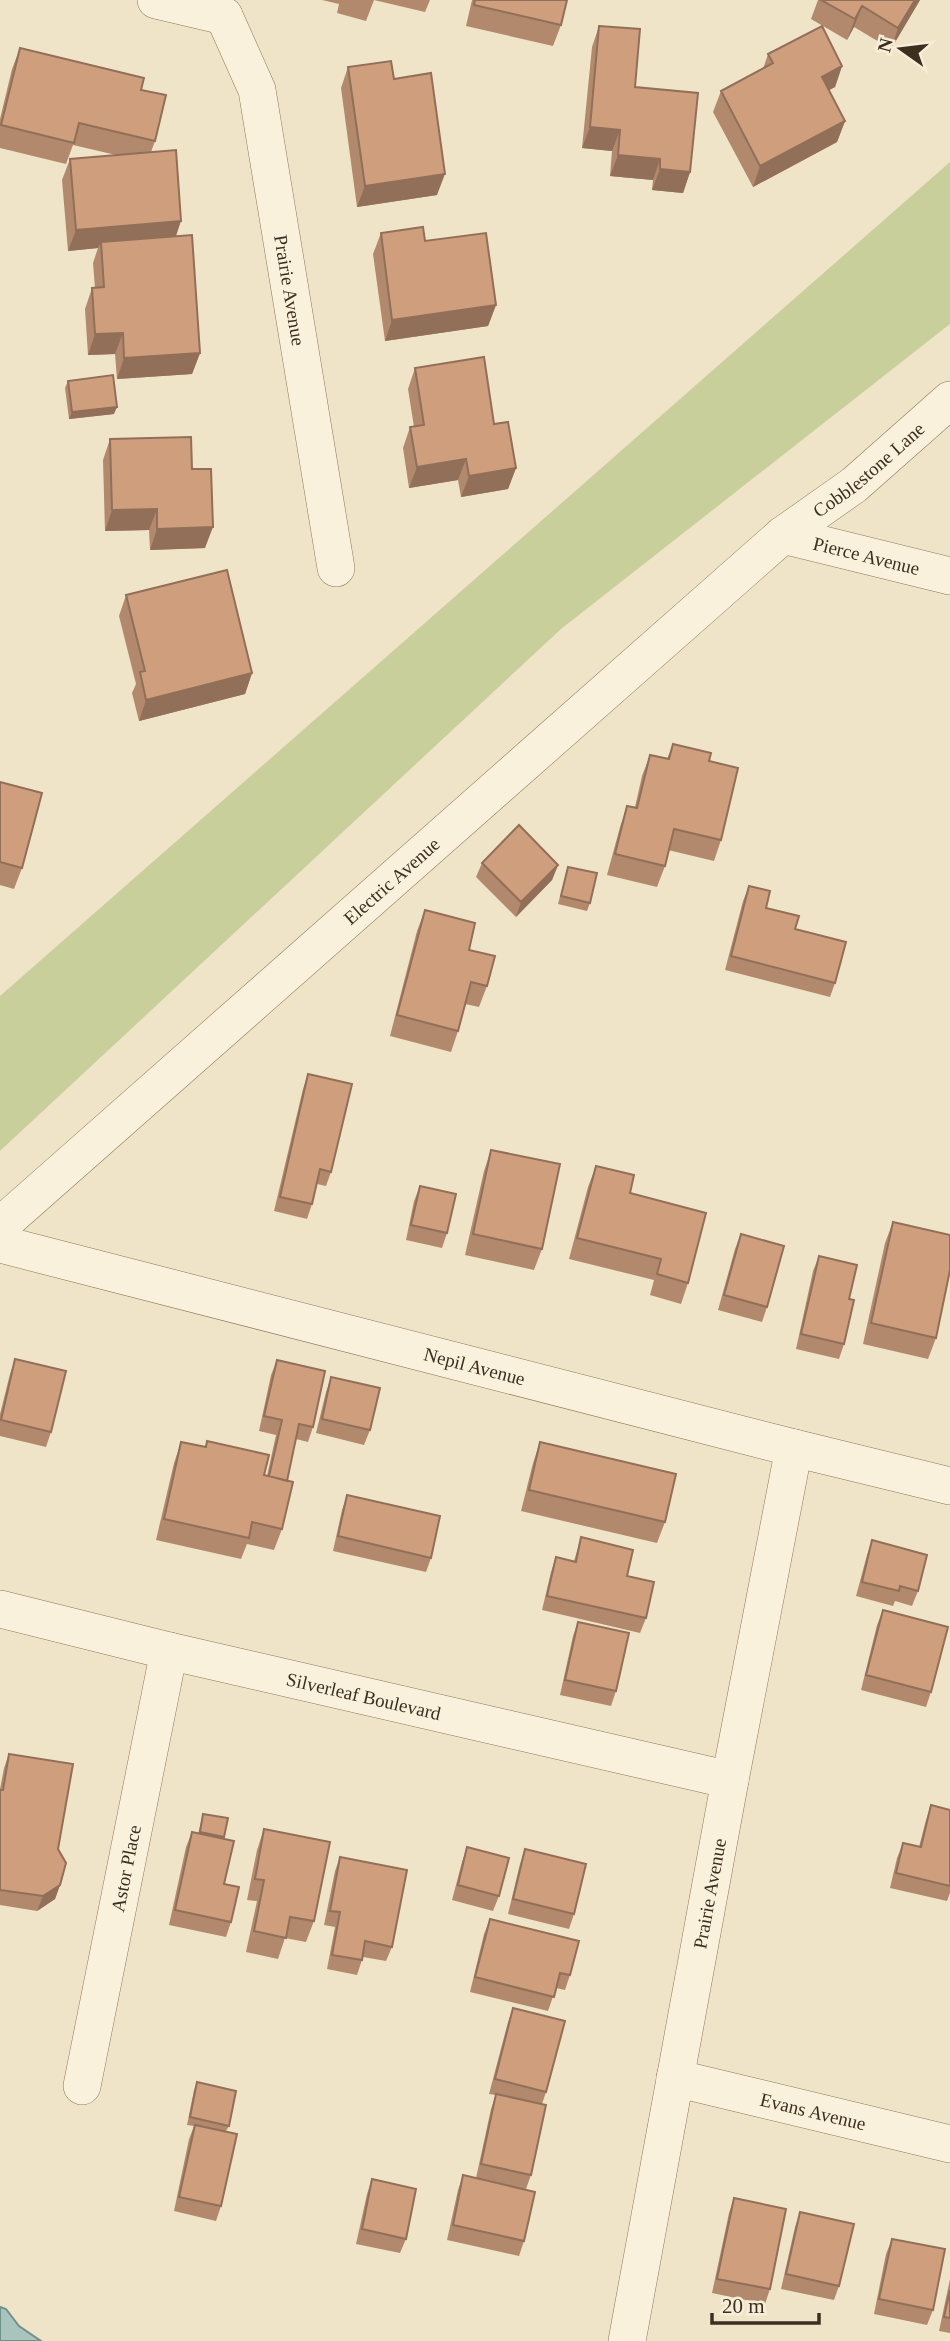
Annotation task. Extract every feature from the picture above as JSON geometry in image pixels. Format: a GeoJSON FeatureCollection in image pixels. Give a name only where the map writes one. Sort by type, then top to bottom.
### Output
{"type":"FeatureCollection","features":[{"type":"Feature","properties":{"kind":"street"},"geometry":{"type":"LineString","coordinates":[[156,0],[227,8]]}},
{"type":"Feature","properties":{"kind":"street","name":"Prairie Avenue"},"geometry":{"type":"LineString","coordinates":[[227,8],[257,90],[336,568]]}},
{"type":"Feature","properties":{"kind":"street","name":"Cobblestone Lane"},"geometry":{"type":"LineString","coordinates":[[783,535],[854,485],[950,400]]}},
{"type":"Feature","properties":{"kind":"street","name":"Pierce Avenue"},"geometry":{"type":"LineString","coordinates":[[783,535],[950,576]]}},
{"type":"Feature","properties":{"kind":"street","name":"Electric Avenue"},"geometry":{"type":"LineString","coordinates":[[0,1226],[783,535]]}},
{"type":"Feature","properties":{"kind":"street","name":"Nepil Avenue"},"geometry":{"type":"LineString","coordinates":[[0,1244],[950,1486]]}},
{"type":"Feature","properties":{"kind":"street","name":"Prairie Avenue"},"geometry":{"type":"LineString","coordinates":[[626,2341],[794,1448]]}},
{"type":"Feature","properties":{"kind":"street","name":"Silverleaf Boulevard"},"geometry":{"type":"LineString","coordinates":[[0,1609],[169,1651],[730,1780]]}},
{"type":"Feature","properties":{"kind":"street","name":"Astor Place"},"geometry":{"type":"LineString","coordinates":[[82,2085],[169,1651]]}},
{"type":"Feature","properties":{"kind":"street","name":"Evans Avenue"},"geometry":{"type":"LineString","coordinates":[[675,2078],[950,2144]]}},
{"type":"Feature","properties":{"kind":"green space"},"geometry":{"type":"Polygon","coordinates":[[[950,162],[950,324],[561,629],[0,1151],[0,996],[950,162]]]}},
{"type":"Feature","properties":{"kind":"water"},"geometry":{"type":"Polygon","coordinates":[[[0,2307],[6,2309],[19,2326],[41,2341],[0,2341],[0,2307]]]}},
{"type":"Feature","properties":{"kind":"building"},"geometry":{"type":"Polygon","coordinates":[[[475,0],[567,0],[561,25],[474,5],[475,0]]]}},
{"type":"Feature","properties":{"kind":"building"},"geometry":{"type":"Polygon","coordinates":[[[821,0],[915,0],[898,28],[862,6],[855,19],[821,0]]]}},
{"type":"Feature","properties":{"kind":"building"},"geometry":{"type":"Polygon","coordinates":[[[599,26],[640,29],[635,87],[698,93],[690,172],[660,169],[660,159],[618,155],[620,130],[590,127],[599,26]]]}},
{"type":"Feature","properties":{"kind":"building"},"geometry":{"type":"Polygon","coordinates":[[[822,26],[842,66],[822,77],[845,121],[760,166],[721,91],[773,63],[768,54],[822,26]]]}},
{"type":"Feature","properties":{"kind":"building"},"geometry":{"type":"Polygon","coordinates":[[[20,48],[144,78],[141,90],[166,95],[155,141],[79,123],[74,143],[1,125],[20,48]]]}},
{"type":"Feature","properties":{"kind":"building"},"geometry":{"type":"Polygon","coordinates":[[[391,61],[394,79],[431,73],[445,174],[365,186],[348,67],[391,61]]]}},
{"type":"Feature","properties":{"kind":"building"},"geometry":{"type":"Polygon","coordinates":[[[176,150],[181,221],[76,230],[70,159],[176,150]]]}},
{"type":"Feature","properties":{"kind":"building"},"geometry":{"type":"Polygon","coordinates":[[[423,227],[425,241],[486,233],[496,305],[392,320],[381,233],[423,227]]]}},
{"type":"Feature","properties":{"kind":"building"},"geometry":{"type":"Polygon","coordinates":[[[192,235],[200,353],[124,358],[123,333],[95,334],[92,288],[104,287],[101,242],[192,235]]]}},
{"type":"Feature","properties":{"kind":"building"},"geometry":{"type":"Polygon","coordinates":[[[484,357],[494,424],[508,422],[516,468],[469,476],[466,459],[417,467],[410,427],[424,425],[415,368],[484,357]]]}},
{"type":"Feature","properties":{"kind":"building"},"geometry":{"type":"Polygon","coordinates":[[[113,375],[117,407],[72,412],[68,381],[113,375]]]}},
{"type":"Feature","properties":{"kind":"building"},"geometry":{"type":"Polygon","coordinates":[[[191,437],[192,469],[211,469],[213,527],[157,529],[157,509],[112,510],[110,439],[191,437]]]}},
{"type":"Feature","properties":{"kind":"building"},"geometry":{"type":"Polygon","coordinates":[[[227,570],[252,673],[146,700],[140,672],[145,671],[126,595],[227,570]]]}},
{"type":"Feature","properties":{"kind":"building"},"geometry":{"type":"Polygon","coordinates":[[[673,744],[711,753],[709,761],[738,768],[721,840],[674,829],[665,866],[615,854],[627,806],[637,808],[650,755],[669,759],[673,744]]]}},
{"type":"Feature","properties":{"kind":"building"},"geometry":{"type":"Polygon","coordinates":[[[0,782],[42,793],[22,868],[0,862],[0,782]]]}},
{"type":"Feature","properties":{"kind":"building"},"geometry":{"type":"Polygon","coordinates":[[[519,825],[558,865],[521,902],[482,863],[519,825]]]}},
{"type":"Feature","properties":{"kind":"building"},"geometry":{"type":"Polygon","coordinates":[[[568,867],[597,873],[590,903],[561,896],[568,867]]]}},
{"type":"Feature","properties":{"kind":"building"},"geometry":{"type":"Polygon","coordinates":[[[749,886],[770,891],[766,908],[799,916],[795,929],[846,942],[835,983],[731,956],[749,886]]]}},
{"type":"Feature","properties":{"kind":"building"},"geometry":{"type":"Polygon","coordinates":[[[425,910],[475,923],[469,950],[495,956],[487,986],[471,982],[458,1031],[397,1015],[425,910]]]}},
{"type":"Feature","properties":{"kind":"building"},"geometry":{"type":"Polygon","coordinates":[[[308,1074],[352,1084],[331,1172],[320,1169],[312,1204],[280,1197],[308,1074]]]}},
{"type":"Feature","properties":{"kind":"building"},"geometry":{"type":"Polygon","coordinates":[[[491,1150],[560,1164],[542,1249],[473,1234],[491,1150]]]}},
{"type":"Feature","properties":{"kind":"building"},"geometry":{"type":"Polygon","coordinates":[[[596,1166],[634,1175],[630,1193],[706,1213],[688,1283],[657,1274],[661,1259],[577,1238],[596,1166]]]}},
{"type":"Feature","properties":{"kind":"building"},"geometry":{"type":"Polygon","coordinates":[[[420,1186],[456,1194],[447,1233],[411,1225],[420,1186]]]}},
{"type":"Feature","properties":{"kind":"building"},"geometry":{"type":"Polygon","coordinates":[[[893,1222],[950,1235],[950,1270],[936,1338],[871,1323],[893,1222]]]}},
{"type":"Feature","properties":{"kind":"building"},"geometry":{"type":"Polygon","coordinates":[[[741,1234],[784,1246],[767,1307],[724,1295],[741,1234]]]}},
{"type":"Feature","properties":{"kind":"building"},"geometry":{"type":"Polygon","coordinates":[[[819,1256],[857,1265],[849,1299],[854,1300],[844,1344],[801,1334],[819,1256]]]}},
{"type":"Feature","properties":{"kind":"building"},"geometry":{"type":"Polygon","coordinates":[[[15,1359],[66,1371],[51,1432],[1,1420],[15,1359]]]}},
{"type":"Feature","properties":{"kind":"building"},"geometry":{"type":"Polygon","coordinates":[[[277,1360],[325,1371],[313,1427],[299,1424],[287,1481],[269,1476],[282,1420],[264,1416],[277,1360]]]}},
{"type":"Feature","properties":{"kind":"building"},"geometry":{"type":"Polygon","coordinates":[[[331,1377],[380,1388],[370,1430],[322,1419],[331,1377]]]}},
{"type":"Feature","properties":{"kind":"building"},"geometry":{"type":"Polygon","coordinates":[[[207,1441],[269,1455],[264,1475],[293,1482],[282,1529],[252,1522],[249,1538],[164,1519],[181,1442],[206,1447],[207,1441]]]}},
{"type":"Feature","properties":{"kind":"building"},"geometry":{"type":"Polygon","coordinates":[[[540,1442],[676,1474],[665,1522],[529,1490],[540,1442]]]}},
{"type":"Feature","properties":{"kind":"building"},"geometry":{"type":"Polygon","coordinates":[[[347,1495],[440,1516],[431,1558],[338,1536],[347,1495]]]}},
{"type":"Feature","properties":{"kind":"building"},"geometry":{"type":"Polygon","coordinates":[[[581,1537],[633,1550],[627,1576],[654,1582],[646,1618],[547,1596],[556,1557],[576,1562],[581,1537]]]}},
{"type":"Feature","properties":{"kind":"building"},"geometry":{"type":"Polygon","coordinates":[[[872,1540],[927,1555],[918,1591],[900,1586],[899,1591],[862,1582],[872,1540]]]}},
{"type":"Feature","properties":{"kind":"building"},"geometry":{"type":"Polygon","coordinates":[[[883,1610],[948,1627],[931,1692],[866,1675],[883,1610]]]}},
{"type":"Feature","properties":{"kind":"building"},"geometry":{"type":"Polygon","coordinates":[[[578,1622],[629,1633],[616,1691],[565,1680],[578,1622]]]}},
{"type":"Feature","properties":{"kind":"building"},"geometry":{"type":"Polygon","coordinates":[[[9,1754],[73,1764],[58,1849],[66,1863],[60,1885],[43,1896],[0,1890],[0,1790],[3,1790],[9,1754]]]}},
{"type":"Feature","properties":{"kind":"building"},"geometry":{"type":"Polygon","coordinates":[[[931,1805],[950,1810],[950,1886],[896,1873],[903,1843],[921,1847],[931,1805]]]}},
{"type":"Feature","properties":{"kind":"building"},"geometry":{"type":"Polygon","coordinates":[[[203,1814],[228,1818],[224,1837],[200,1832],[203,1814]]]}},
{"type":"Feature","properties":{"kind":"building"},"geometry":{"type":"Polygon","coordinates":[[[264,1829],[330,1842],[314,1921],[290,1917],[286,1938],[254,1931],[264,1880],[255,1879],[264,1829]]]}},
{"type":"Feature","properties":{"kind":"building"},"geometry":{"type":"Polygon","coordinates":[[[192,1832],[234,1841],[224,1884],[239,1887],[231,1922],[175,1910],[192,1832]]]}},
{"type":"Feature","properties":{"kind":"building"},"geometry":{"type":"Polygon","coordinates":[[[467,1847],[509,1858],[499,1896],[458,1885],[467,1847]]]}},
{"type":"Feature","properties":{"kind":"building"},"geometry":{"type":"Polygon","coordinates":[[[525,1849],[586,1864],[574,1914],[513,1899],[525,1849]]]}},
{"type":"Feature","properties":{"kind":"building"},"geometry":{"type":"Polygon","coordinates":[[[340,1857],[407,1870],[392,1947],[365,1941],[362,1960],[332,1955],[340,1912],[330,1911],[340,1857]]]}},
{"type":"Feature","properties":{"kind":"building"},"geometry":{"type":"Polygon","coordinates":[[[490,1919],[579,1941],[570,1975],[560,1973],[554,1997],[475,1977],[490,1919]]]}},
{"type":"Feature","properties":{"kind":"building"},"geometry":{"type":"Polygon","coordinates":[[[513,2008],[565,2021],[546,2092],[495,2079],[513,2008]]]}},
{"type":"Feature","properties":{"kind":"building"},"geometry":{"type":"Polygon","coordinates":[[[197,2082],[236,2091],[229,2126],[190,2117],[197,2082]]]}},
{"type":"Feature","properties":{"kind":"building"},"geometry":{"type":"Polygon","coordinates":[[[496,2094],[546,2105],[531,2175],[481,2164],[496,2094]]]}},
{"type":"Feature","properties":{"kind":"building"},"geometry":{"type":"Polygon","coordinates":[[[195,2125],[237,2134],[221,2206],[179,2197],[195,2125]]]}},
{"type":"Feature","properties":{"kind":"building"},"geometry":{"type":"Polygon","coordinates":[[[463,2175],[535,2192],[524,2241],[453,2225],[463,2175]]]}},
{"type":"Feature","properties":{"kind":"building"},"geometry":{"type":"Polygon","coordinates":[[[372,2179],[416,2189],[406,2239],[362,2229],[372,2179]]]}},
{"type":"Feature","properties":{"kind":"building"},"geometry":{"type":"Polygon","coordinates":[[[734,2198],[786,2209],[770,2289],[717,2279],[734,2198]]]}},
{"type":"Feature","properties":{"kind":"building"},"geometry":{"type":"Polygon","coordinates":[[[800,2212],[854,2224],[839,2286],[786,2274],[800,2212]]]}},
{"type":"Feature","properties":{"kind":"building"},"geometry":{"type":"Polygon","coordinates":[[[892,2239],[945,2249],[933,2310],[879,2299],[892,2239]]]}},
{"type":"Feature","properties":{"kind":"building"},"geometry":{"type":"Polygon","coordinates":[[[950,2290],[950,2318],[944,2317],[950,2290]]]}}]}
